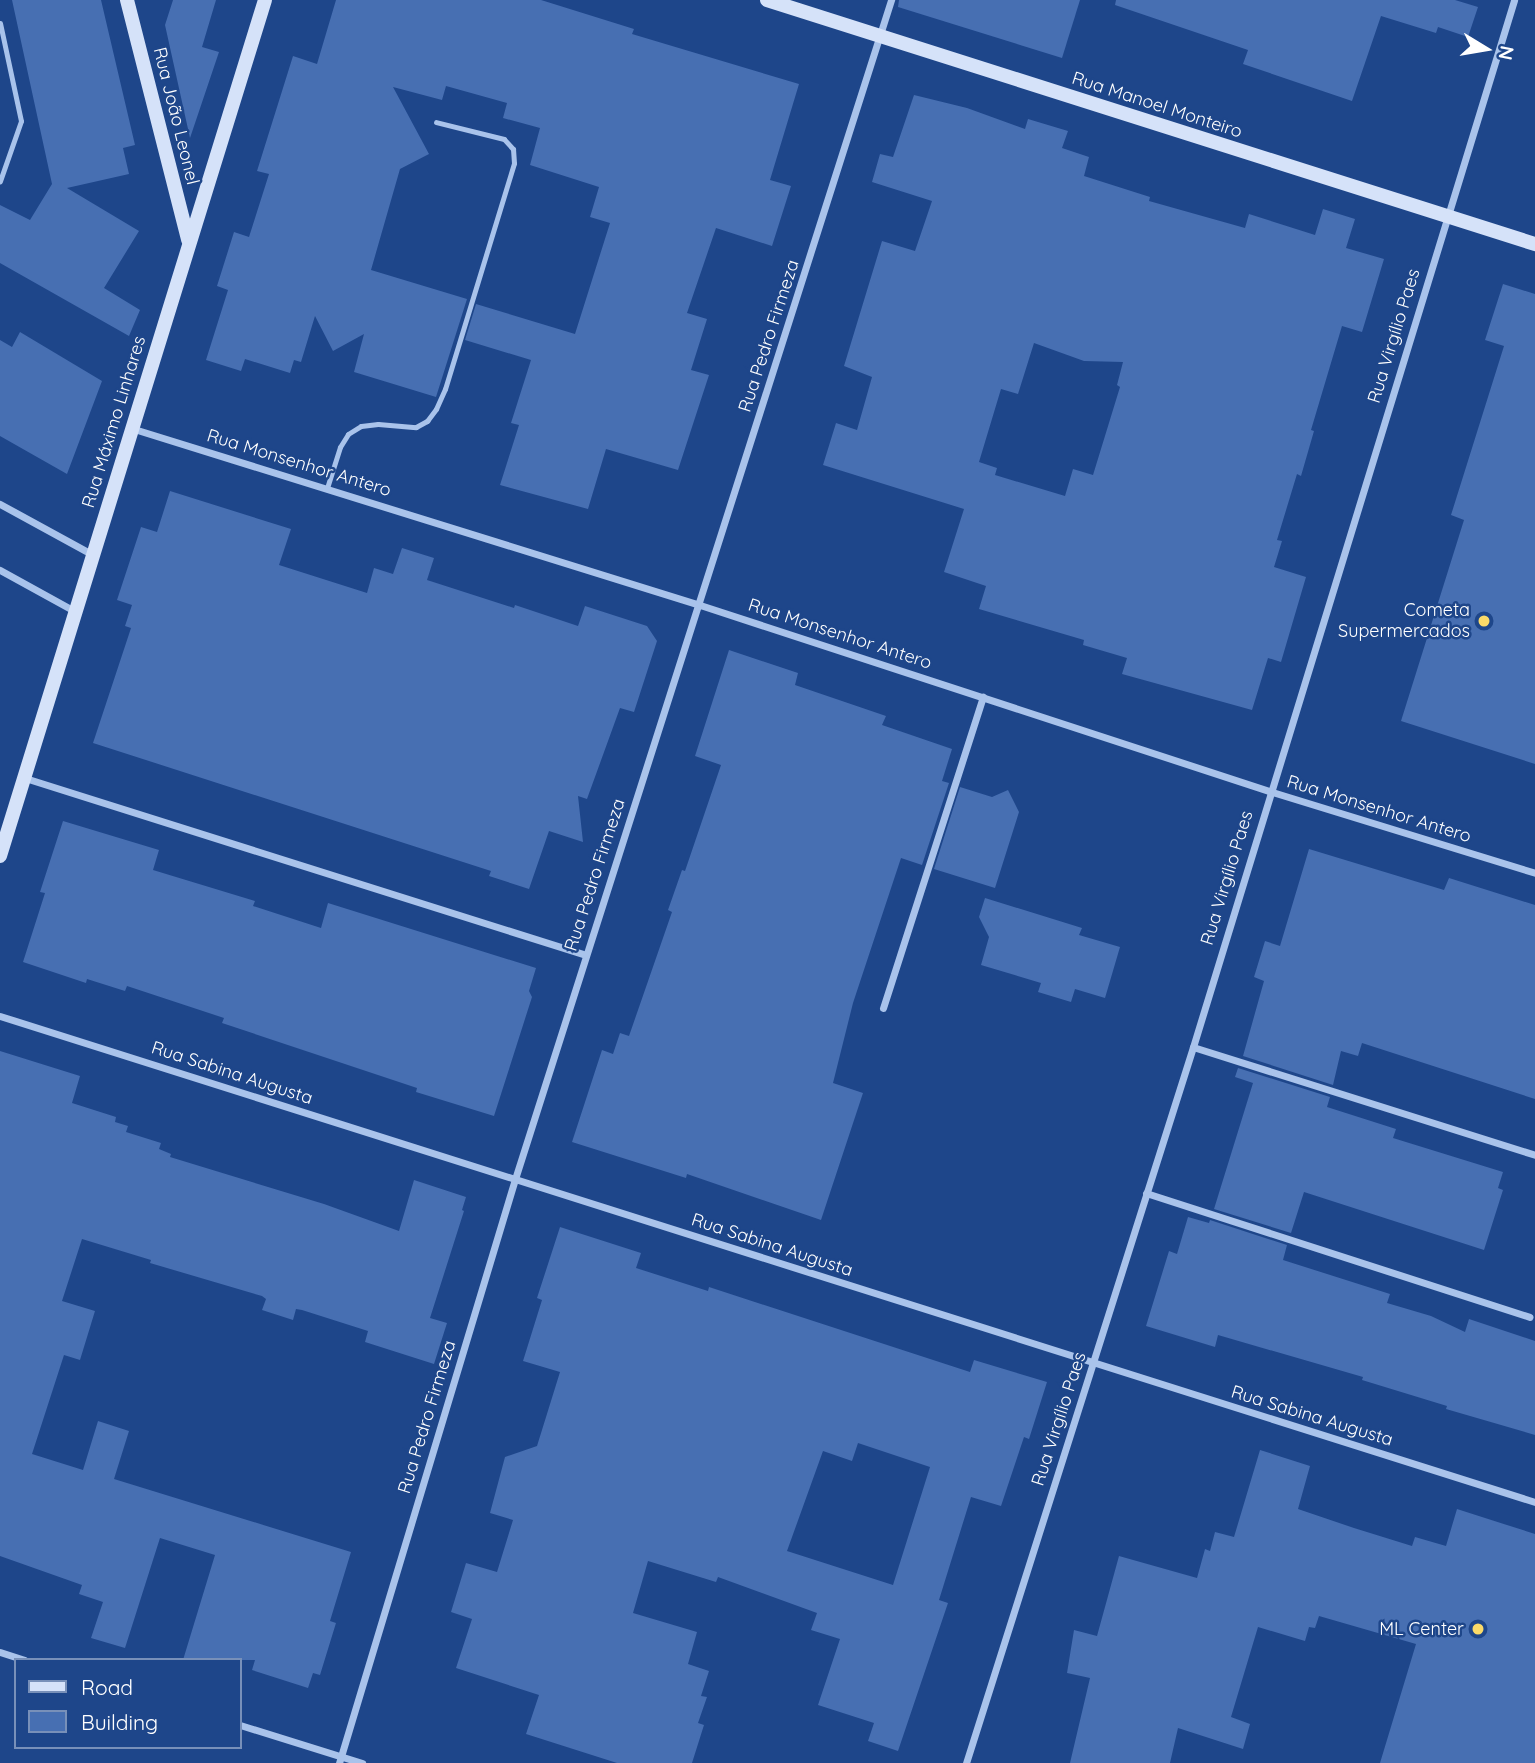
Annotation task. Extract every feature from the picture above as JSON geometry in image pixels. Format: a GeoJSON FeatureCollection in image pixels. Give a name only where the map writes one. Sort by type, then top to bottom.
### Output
{"type":"FeatureCollection","features":[{"type":"Feature","properties":{"kind":"street","name":"Rua João Leonel"},"geometry":{"type":"LineString","coordinates":[[127,0],[188,241]]}},
{"type":"Feature","properties":{"kind":"street","name":"Rua Máximo Linhares"},"geometry":{"type":"LineString","coordinates":[[0,856],[134,429],[188,241],[265,0]]}},
{"type":"Feature","properties":{"kind":"street","name":"Rua Manoel Monteiro"},"geometry":{"type":"LineString","coordinates":[[767,0],[1446,218],[1535,244]]}},
{"type":"Feature","properties":{"kind":"street","name":"Rua Pedro Firmeza"},"geometry":{"type":"LineString","coordinates":[[340,1760],[515,1179],[891,0]]}},
{"type":"Feature","properties":{"kind":"street","name":"Rua Virgílio Paes"},"geometry":{"type":"LineString","coordinates":[[966,1763],[1193,1047],[1269,791],[1514,0]]}},
{"type":"Feature","properties":{"kind":"street","name":"Rua Monsenhor Antero"},"geometry":{"type":"LineString","coordinates":[[134,429],[700,605],[1269,791],[1535,873]]}},
{"type":"Feature","properties":{"kind":"street"},"geometry":{"type":"LineString","coordinates":[[0,504],[93,556]]}},
{"type":"Feature","properties":{"kind":"street"},"geometry":{"type":"LineString","coordinates":[[0,570],[76,612]]}},
{"type":"Feature","properties":{"kind":"street"},"geometry":{"type":"LineString","coordinates":[[883,1008],[983,697]]}},
{"type":"Feature","properties":{"kind":"street"},"geometry":{"type":"LineString","coordinates":[[24,777],[586,955]]}},
{"type":"Feature","properties":{"kind":"street","name":"Rua Sabina Augusta"},"geometry":{"type":"LineString","coordinates":[[0,1016],[1535,1502]]}},
{"type":"Feature","properties":{"kind":"street"},"geometry":{"type":"LineString","coordinates":[[1193,1047],[1535,1155]]}},
{"type":"Feature","properties":{"kind":"street"},"geometry":{"type":"LineString","coordinates":[[1146,1194],[1529,1317]]}},
{"type":"Feature","properties":{"kind":"street"},"geometry":{"type":"LineString","coordinates":[[0,1652],[19,1658]]}},
{"type":"Feature","properties":{"kind":"street"},"geometry":{"type":"LineString","coordinates":[[242,1726],[340,1760],[362,1763]]}},
{"type":"Feature","properties":{"kind":"lane"},"geometry":{"type":"LineString","coordinates":[[0,23],[20,121],[0,181]]}},
{"type":"Feature","properties":{"kind":"lane"},"geometry":{"type":"LineString","coordinates":[[327,488],[340,447],[348,434],[361,426],[377,424],[416,427],[427,421],[436,409],[445,389],[514,163],[513,149],[504,139],[436,122]]}},
{"type":"Feature","properties":{"kind":"building"},"geometry":{"type":"Polygon","coordinates":[[[12,0],[101,0],[135,145],[123,148],[129,174],[67,188],[139,231],[104,288],[140,310],[129,336],[0,263],[0,205],[30,220],[52,184],[12,0]]]}},
{"type":"Feature","properties":{"kind":"building"},"geometry":{"type":"Polygon","coordinates":[[[173,0],[216,0],[202,47],[219,52],[190,138],[165,25],[173,0]]]}},
{"type":"Feature","properties":{"kind":"building"},"geometry":{"type":"Polygon","coordinates":[[[336,0],[541,0],[634,29],[632,34],[799,84],[770,180],[791,186],[772,246],[716,228],[687,313],[707,319],[691,370],[709,375],[678,470],[606,449],[588,509],[500,485],[519,425],[511,423],[531,360],[465,340],[476,304],[575,334],[610,223],[590,217],[599,187],[530,165],[540,128],[503,118],[507,103],[446,86],[442,100],[393,87],[429,154],[400,169],[371,270],[467,299],[436,397],[354,372],[364,334],[333,351],[315,316],[301,362],[294,360],[290,373],[245,359],[241,371],[206,360],[228,290],[217,286],[234,232],[249,237],[269,174],[257,171],[293,56],[317,64],[336,0]]]}},
{"type":"Feature","properties":{"kind":"building"},"geometry":{"type":"Polygon","coordinates":[[[899,0],[1080,0],[1062,58],[898,7],[899,0]]]}},
{"type":"Feature","properties":{"kind":"building"},"geometry":{"type":"Polygon","coordinates":[[[1116,0],[1455,0],[1478,7],[1468,37],[1438,27],[1436,33],[1381,16],[1352,101],[1243,64],[1248,50],[1115,5],[1116,0]]]}},
{"type":"Feature","properties":{"kind":"building"},"geometry":{"type":"Polygon","coordinates":[[[914,95],[967,108],[1025,129],[1028,119],[1068,131],[1062,148],[1089,157],[1084,176],[1150,197],[1149,201],[1245,228],[1249,214],[1315,235],[1323,209],[1355,219],[1346,248],[1384,259],[1362,332],[1342,326],[1311,430],[1314,431],[1301,476],[1297,474],[1277,540],[1282,541],[1274,567],[1306,577],[1281,662],[1268,658],[1252,710],[1122,674],[1127,658],[1083,645],[1084,640],[979,609],[986,586],[944,572],[964,509],[823,465],[836,423],[857,430],[872,377],[844,366],[882,241],[915,251],[932,201],[872,182],[880,154],[893,157],[914,95]],[[1034,343],[1018,394],[1001,389],[979,462],[997,468],[995,475],[1065,496],[1073,469],[1093,475],[1120,387],[1117,385],[1123,362],[1084,361],[1034,343]]]}},
{"type":"Feature","properties":{"kind":"building","name":"Cometa Supermercados"},"geometry":{"type":"Polygon","coordinates":[[[1503,284],[1535,294],[1535,764],[1401,721],[1464,520],[1451,515],[1504,346],[1485,340],[1503,284]]]}},
{"type":"Feature","properties":{"kind":"building"},"geometry":{"type":"Polygon","coordinates":[[[20,332],[102,381],[67,474],[0,436],[0,340],[12,347],[20,332]]]}},
{"type":"Feature","properties":{"kind":"building"},"geometry":{"type":"Polygon","coordinates":[[[170,491],[291,529],[279,565],[367,593],[374,568],[393,574],[402,548],[434,558],[427,580],[514,608],[515,605],[578,626],[585,606],[647,626],[657,641],[634,712],[620,708],[587,799],[578,796],[583,842],[549,831],[529,889],[489,876],[491,871],[93,743],[131,628],[125,626],[132,605],[117,600],[141,527],[157,532],[170,491]]]}},
{"type":"Feature","properties":{"kind":"building"},"geometry":{"type":"Polygon","coordinates":[[[729,650],[798,673],[795,685],[886,716],[882,725],[952,749],[942,781],[949,783],[922,865],[901,858],[853,1003],[833,1083],[863,1093],[821,1220],[687,1174],[686,1178],[572,1142],[602,1050],[613,1054],[620,1033],[629,1036],[672,912],[668,910],[682,870],[685,871],[721,765],[695,756],[729,650]]]}},
{"type":"Feature","properties":{"kind":"building"},"geometry":{"type":"Polygon","coordinates":[[[960,787],[992,797],[1008,790],[1019,812],[995,888],[934,869],[960,787]]]}},
{"type":"Feature","properties":{"kind":"building"},"geometry":{"type":"Polygon","coordinates":[[[63,821],[159,850],[153,870],[255,901],[253,906],[321,928],[328,903],[536,968],[529,991],[532,997],[494,1116],[416,1092],[417,1088],[222,1023],[224,1018],[127,986],[125,991],[87,979],[86,983],[23,962],[45,893],[40,892],[63,821]]]}},
{"type":"Feature","properties":{"kind":"building"},"geometry":{"type":"Polygon","coordinates":[[[1309,849],[1444,890],[1449,878],[1535,905],[1535,1099],[1362,1043],[1358,1056],[1341,1051],[1333,1085],[1243,1056],[1264,981],[1254,977],[1265,941],[1280,946],[1309,849]]]}},
{"type":"Feature","properties":{"kind":"building"},"geometry":{"type":"Polygon","coordinates":[[[985,898],[1082,928],[1079,935],[1120,947],[1105,998],[1075,989],[1071,1002],[1038,992],[1041,983],[981,965],[989,937],[979,917],[985,898]]]}},
{"type":"Feature","properties":{"kind":"building"},"geometry":{"type":"Polygon","coordinates":[[[0,1051],[80,1076],[72,1103],[116,1117],[115,1122],[128,1126],[126,1132],[161,1143],[159,1149],[171,1154],[170,1157],[324,1204],[399,1231],[414,1180],[466,1197],[430,1318],[447,1323],[434,1364],[365,1342],[368,1331],[296,1309],[293,1320],[262,1310],[266,1299],[262,1296],[150,1263],[151,1260],[82,1239],[62,1301],[95,1311],[80,1360],[64,1355],[32,1454],[83,1470],[98,1421],[129,1431],[114,1479],[351,1552],[330,1621],[336,1623],[320,1675],[313,1673],[308,1688],[252,1670],[255,1660],[184,1658],[215,1555],[160,1538],[125,1648],[91,1638],[103,1602],[79,1594],[82,1585],[0,1556],[0,1051]]]}},
{"type":"Feature","properties":{"kind":"building"},"geometry":{"type":"Polygon","coordinates":[[[1238,1068],[1330,1097],[1327,1107],[1396,1129],[1393,1138],[1503,1172],[1498,1188],[1503,1190],[1484,1250],[1304,1192],[1291,1233],[1214,1209],[1253,1083],[1235,1077],[1238,1068]]]}},
{"type":"Feature","properties":{"kind":"building"},"geometry":{"type":"Polygon","coordinates":[[[1188,1217],[1209,1223],[1210,1220],[1287,1245],[1283,1260],[1390,1294],[1387,1303],[1431,1316],[1465,1332],[1469,1319],[1535,1341],[1535,1435],[1446,1409],[1447,1406],[1362,1380],[1363,1377],[1218,1335],[1215,1347],[1146,1326],[1169,1251],[1177,1254],[1188,1217]]]}},
{"type":"Feature","properties":{"kind":"building"},"geometry":{"type":"Polygon","coordinates":[[[560,1227],[641,1253],[636,1268],[708,1291],[709,1287],[970,1372],[974,1360],[1047,1382],[1029,1439],[1024,1437],[1001,1506],[971,1497],[939,1600],[948,1603],[898,1751],[868,1741],[874,1723],[818,1705],[840,1639],[811,1630],[817,1613],[718,1577],[716,1582],[648,1561],[633,1613],[697,1632],[688,1664],[709,1671],[701,1696],[707,1697],[698,1723],[704,1725],[692,1763],[617,1763],[526,1734],[539,1695],[456,1668],[472,1619],[451,1612],[466,1563],[497,1572],[513,1520],[490,1513],[505,1457],[537,1446],[560,1372],[523,1361],[542,1300],[537,1298],[560,1227]],[[858,1443],[852,1461],[823,1451],[787,1551],[893,1585],[930,1467],[858,1443]]]}},
{"type":"Feature","properties":{"kind":"building"},"geometry":{"type":"Polygon","coordinates":[[[1260,1450],[1310,1466],[1298,1509],[1412,1546],[1415,1537],[1446,1546],[1457,1509],[1535,1534],[1535,1763],[1380,1763],[1416,1644],[1319,1616],[1315,1628],[1309,1627],[1305,1641],[1258,1627],[1231,1717],[1250,1724],[1243,1749],[1178,1728],[1170,1763],[1070,1763],[1090,1678],[1067,1673],[1074,1630],[1097,1636],[1119,1556],[1197,1578],[1205,1549],[1210,1551],[1215,1532],[1234,1537],[1260,1450]]]}},
{"type":"Feature","properties":{"kind":"place","name":"Cometa Supermercados"},"geometry":{"type":"Point","coordinates":[1484,621]}},
{"type":"Feature","properties":{"kind":"place","name":"ML Center"},"geometry":{"type":"Point","coordinates":[1478,1629]}}]}
